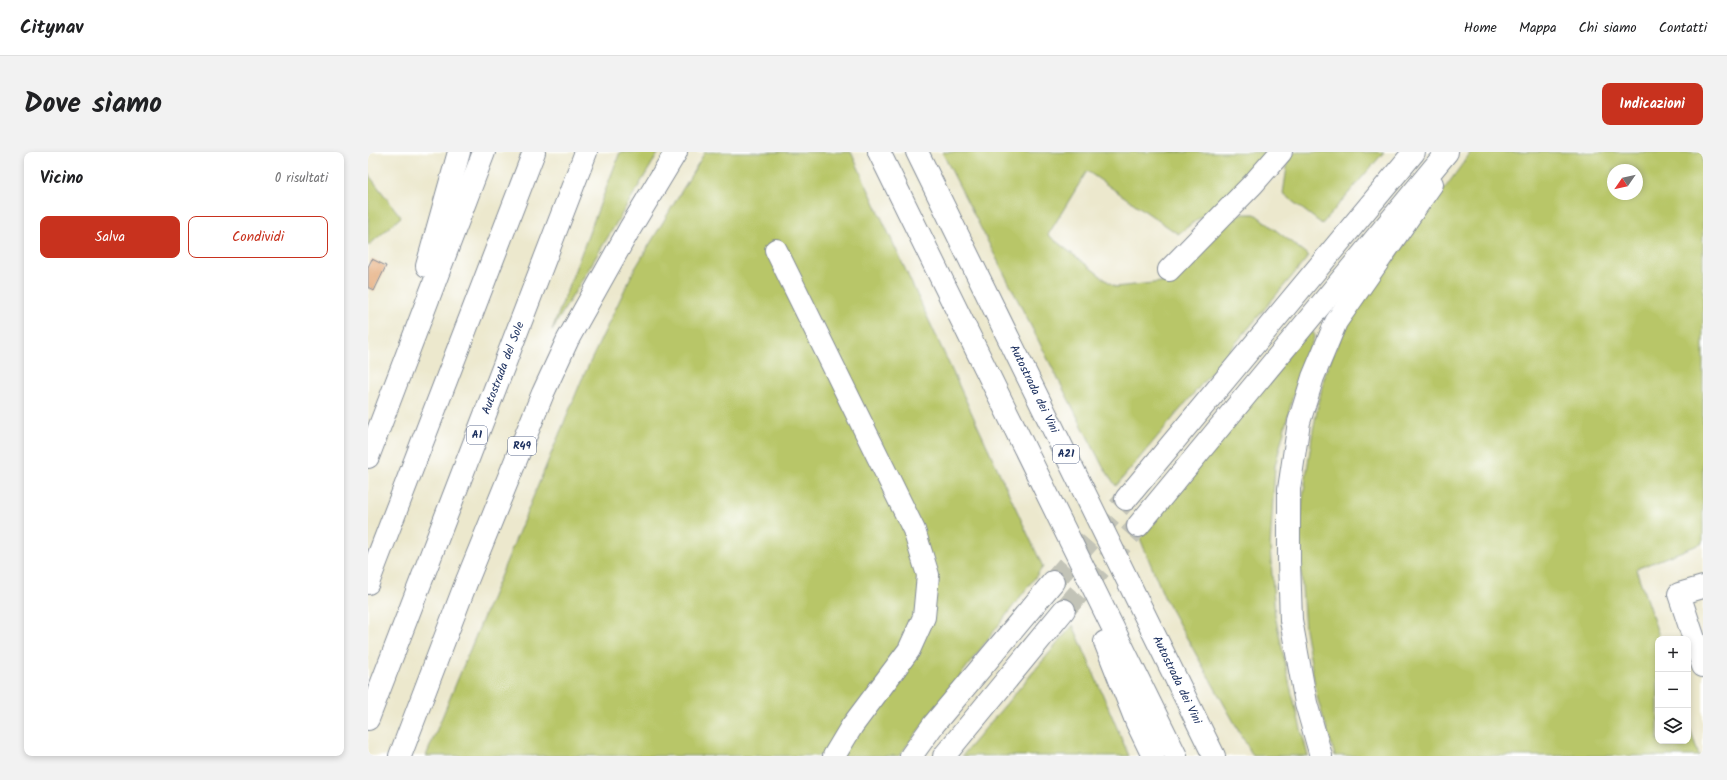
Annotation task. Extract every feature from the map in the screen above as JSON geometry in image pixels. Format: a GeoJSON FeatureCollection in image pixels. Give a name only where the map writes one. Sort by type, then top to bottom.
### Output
{"type":"FeatureCollection","features":[{"type":"Feature","properties":{"kind":"main road"},"geometry":{"type":"LineString","coordinates":[[368,444],[387,373],[422,282],[459,152]]}},
{"type":"Feature","properties":{"kind":"main road"},"geometry":{"type":"LineString","coordinates":[[368,457],[484,152]]}},
{"type":"Feature","properties":{"kind":"main road"},"geometry":{"type":"LineString","coordinates":[[368,583],[534,152]]}},
{"type":"Feature","properties":{"kind":"main road","name":"Autostrada del Sole"},"geometry":{"type":"LineString","coordinates":[[368,719],[586,152]]}},
{"type":"Feature","properties":{"kind":"main road","name":"R49"},"geometry":{"type":"LineString","coordinates":[[400,756],[466,582],[543,393],[565,346],[629,230],[676,152]]}},
{"type":"Feature","properties":{"kind":"main road"},"geometry":{"type":"LineString","coordinates":[[879,152],[1176,756]]}},
{"type":"Feature","properties":{"kind":"main road","name":"Autostrada dei Vini"},"geometry":{"type":"LineString","coordinates":[[917,152],[1214,756]]}},
{"type":"Feature","properties":{"kind":"main road"},"geometry":{"type":"LineString","coordinates":[[1169,270],[1253,184],[1281,152]]}},
{"type":"Feature","properties":{"kind":"main road"},"geometry":{"type":"LineString","coordinates":[[1126,499],[1414,152]]}},
{"type":"Feature","properties":{"kind":"main road"},"geometry":{"type":"LineString","coordinates":[[1138,526],[1447,152]]}},
{"type":"Feature","properties":{"kind":"main road"},"geometry":{"type":"LineString","coordinates":[[1321,756],[1306,703],[1291,620],[1289,561],[1290,489],[1299,422],[1313,377],[1336,322],[1453,152]]}},
{"type":"Feature","properties":{"kind":"main road"},"geometry":{"type":"LineString","coordinates":[[776,250],[914,530],[928,575],[924,617],[909,650],[852,726],[834,756]]}},
{"type":"Feature","properties":{"kind":"main road"},"geometry":{"type":"LineString","coordinates":[[1049,498],[1134,716],[1153,756]]}},
{"type":"Feature","properties":{"kind":"main road"},"geometry":{"type":"LineString","coordinates":[[911,756],[934,724],[1052,582]]}},
{"type":"Feature","properties":{"kind":"main road"},"geometry":{"type":"LineString","coordinates":[[1703,587],[1680,594],[1703,666]]}},
{"type":"Feature","properties":{"kind":"main road"},"geometry":{"type":"LineString","coordinates":[[944,756],[1064,610]]}},
{"type":"Feature","properties":{"kind":"green space"},"geometry":{"type":"Polygon","coordinates":[[[620,152],[659,152],[552,330],[620,152]]]}},
{"type":"Feature","properties":{"kind":"green space"},"geometry":{"type":"Polygon","coordinates":[[[705,152],[851,152],[1043,567],[899,756],[426,756],[582,379],[633,272],[705,152]]]}},
{"type":"Feature","properties":{"kind":"green space"},"geometry":{"type":"Polygon","coordinates":[[[942,152],[1268,152],[1221,202],[1178,234],[1087,171],[1048,235],[1115,287],[1171,281],[1234,214],[1255,214],[1309,256],[1116,486],[1103,467],[942,152]]]}},
{"type":"Feature","properties":{"kind":"green space"},"geometry":{"type":"Polygon","coordinates":[[[1295,152],[1384,152],[1322,224],[1283,194],[1288,160],[1295,152]]]}},
{"type":"Feature","properties":{"kind":"green space"},"geometry":{"type":"Polygon","coordinates":[[[1471,152],[1703,152],[1703,543],[1636,569],[1659,636],[1655,636],[1655,744],[1691,744],[1691,731],[1699,756],[1335,756],[1317,697],[1305,629],[1299,545],[1303,497],[1313,430],[1325,373],[1346,325],[1471,152]]]}},
{"type":"Feature","properties":{"kind":"green space"},"geometry":{"type":"Polygon","coordinates":[[[368,174],[401,217],[368,246],[368,174]]]}},
{"type":"Feature","properties":{"kind":"green space"},"geometry":{"type":"Polygon","coordinates":[[[1310,329],[1315,335],[1293,396],[1275,466],[1270,547],[1275,615],[1290,686],[1308,756],[1253,756],[1165,599],[1139,536],[1310,329]]]}},
{"type":"Feature","properties":{"kind":"green space"},"geometry":{"type":"Polygon","coordinates":[[[1073,625],[1129,756],[962,756],[1073,625]]]}},
{"type":"Feature","properties":{"kind":"building"},"geometry":{"type":"Polygon","coordinates":[[[372,259],[386,266],[374,291],[368,287],[368,267],[372,259]]]}},
{"type":"Feature","properties":{"kind":"tunnel"},"geometry":{"type":"LineString","coordinates":[[1053,582],[1126,499]]}},
{"type":"Feature","properties":{"kind":"tunnel"},"geometry":{"type":"LineString","coordinates":[[1064,610],[1138,526]]}}]}
